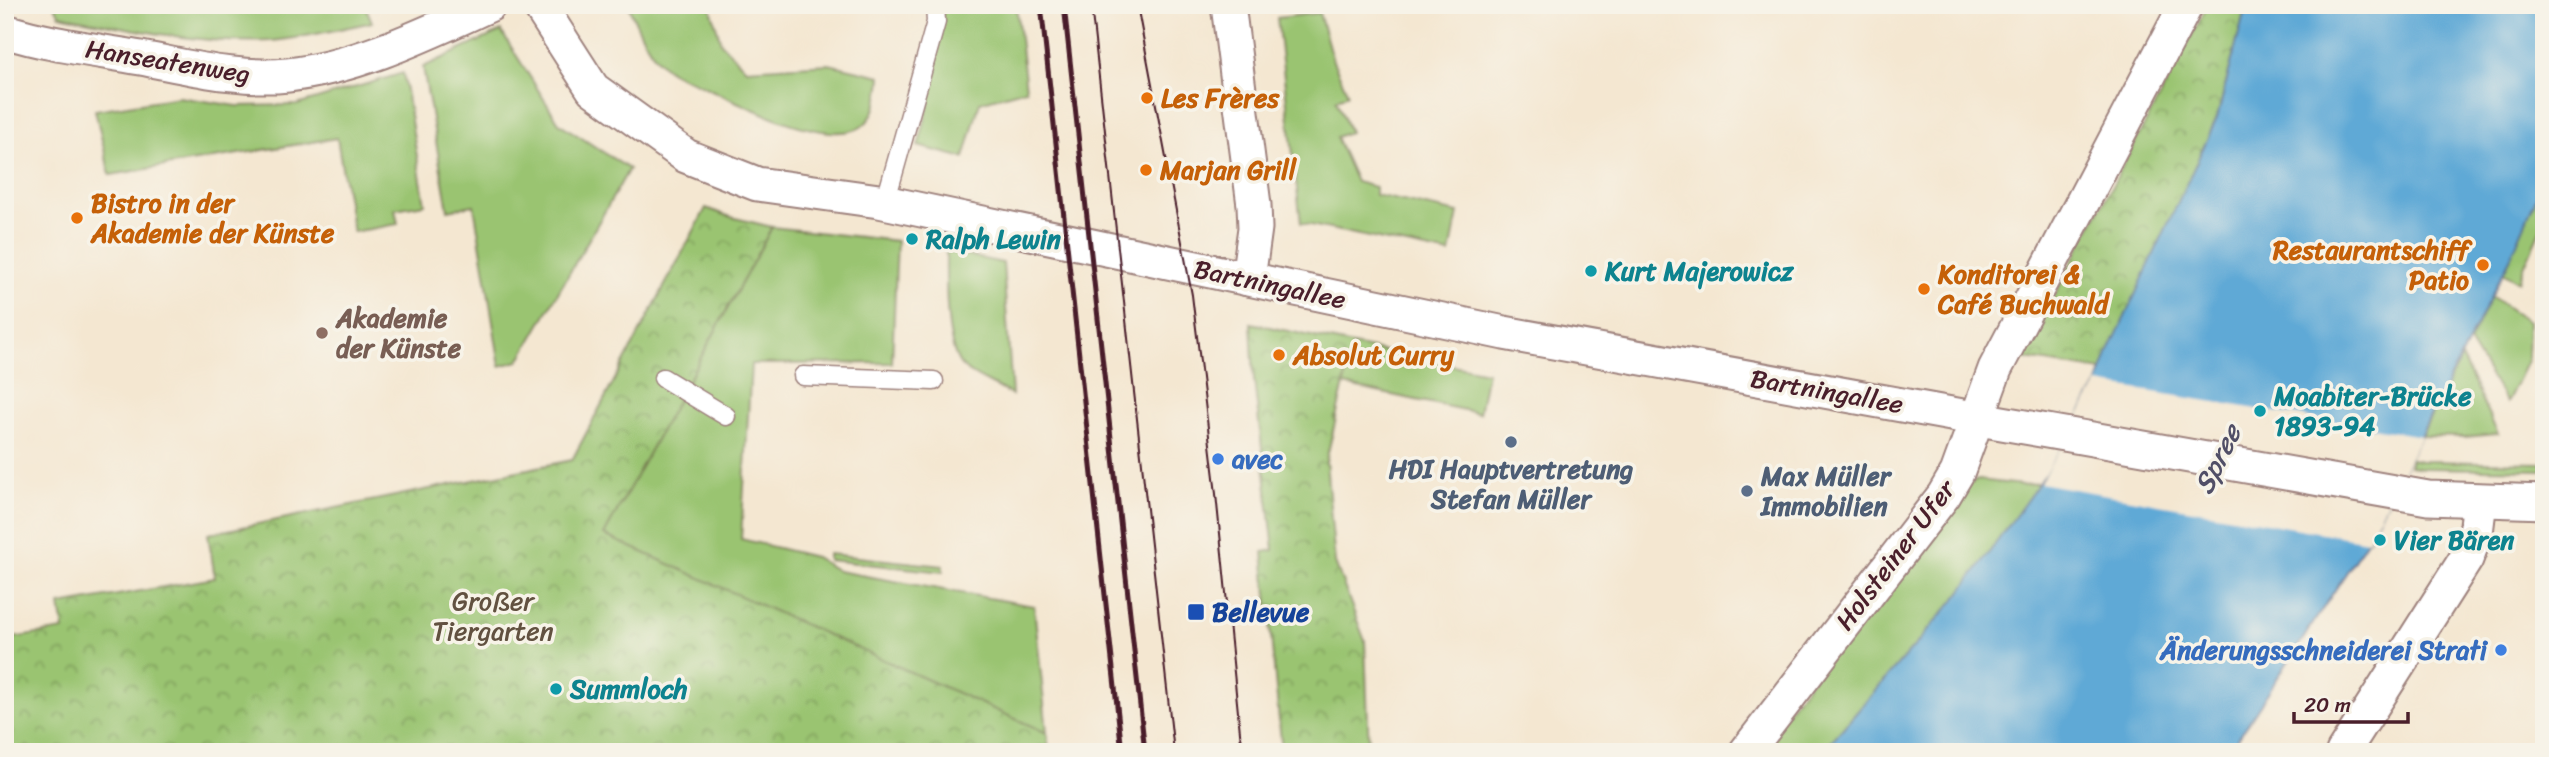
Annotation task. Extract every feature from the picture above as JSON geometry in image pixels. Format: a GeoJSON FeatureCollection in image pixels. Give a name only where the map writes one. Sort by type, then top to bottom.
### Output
{"type":"FeatureCollection","features":[{"type":"Feature","properties":{"kind":"street","name":"Hanseatenweg"},"geometry":{"type":"LineString","coordinates":[[5,31],[52,43],[254,77],[291,74],[394,47],[489,5]]}},
{"type":"Feature","properties":{"kind":"street","name":"Bartningallee"},"geometry":{"type":"LineString","coordinates":[[538,5],[593,89],[686,156],[757,184],[885,203],[1504,333],[1979,419],[2428,498],[2544,502]]}},
{"type":"Feature","properties":{"kind":"street"},"geometry":{"type":"LineString","coordinates":[[1228,5],[1254,205],[1255,228],[1248,279]]}},
{"type":"Feature","properties":{"kind":"street","name":"Holsteiner Ufer"},"geometry":{"type":"LineString","coordinates":[[1746,752],[1944,495],[1957,473],[1979,419],[1995,369],[2186,5]]}},
{"type":"Feature","properties":{"kind":"street"},"geometry":{"type":"LineString","coordinates":[[2343,752],[2466,559],[2476,533],[2480,501]]}},
{"type":"Feature","properties":{"kind":"lane"},"geometry":{"type":"LineString","coordinates":[[885,203],[936,22],[935,5]]}},
{"type":"Feature","properties":{"kind":"lane"},"geometry":{"type":"LineString","coordinates":[[803,376],[934,380]]}},
{"type":"Feature","properties":{"kind":"lane"},"geometry":{"type":"LineString","coordinates":[[663,378],[726,416]]}},
{"type":"Feature","properties":{"kind":"green space"},"geometry":{"type":"Polygon","coordinates":[[[54,5],[214,5],[219,9],[231,5],[365,5],[372,22],[285,40],[219,41],[165,35],[60,15],[54,5]]]}},
{"type":"Feature","properties":{"kind":"green space"},"geometry":{"type":"Polygon","coordinates":[[[628,5],[710,5],[721,43],[746,69],[829,64],[881,76],[872,115],[861,127],[854,130],[837,132],[798,126],[679,76],[660,63],[649,48],[628,5]]]}},
{"type":"Feature","properties":{"kind":"green space"},"geometry":{"type":"Polygon","coordinates":[[[943,5],[1016,5],[1026,89],[980,102],[964,158],[918,146],[934,76],[943,5]]]}},
{"type":"Feature","properties":{"kind":"green space"},"geometry":{"type":"Polygon","coordinates":[[[2208,5],[2249,5],[2244,14],[2217,118],[2102,371],[2021,358],[2208,5]]]}},
{"type":"Feature","properties":{"kind":"green space"},"geometry":{"type":"Polygon","coordinates":[[[1319,13],[1333,61],[1348,94],[1336,100],[1350,132],[1336,137],[1356,182],[1375,187],[1375,195],[1458,213],[1450,254],[1301,223],[1277,18],[1319,13]]]}},
{"type":"Feature","properties":{"kind":"green space"},"geometry":{"type":"Polygon","coordinates":[[[501,31],[559,123],[629,169],[519,361],[500,366],[474,205],[448,210],[423,67],[501,31]]]}},
{"type":"Feature","properties":{"kind":"green space"},"geometry":{"type":"Polygon","coordinates":[[[403,73],[425,204],[395,209],[398,224],[353,232],[337,138],[110,175],[95,110],[179,97],[237,106],[297,105],[403,73]]]}},
{"type":"Feature","properties":{"kind":"green space"},"geometry":{"type":"Polygon","coordinates":[[[2544,179],[2544,221],[2518,281],[2503,272],[2544,179]]]}},
{"type":"Feature","properties":{"kind":"green space","name":"Großer Tiergarten"},"geometry":{"type":"Polygon","coordinates":[[[706,208],[772,227],[604,535],[1047,733],[1049,752],[5,752],[5,639],[64,630],[60,605],[215,578],[208,534],[572,460],[706,208]]]}},
{"type":"Feature","properties":{"kind":"green space"},"geometry":{"type":"Polygon","coordinates":[[[772,227],[897,241],[892,363],[751,364],[741,539],[815,557],[838,571],[1034,606],[1049,752],[603,535],[772,227]]]}},
{"type":"Feature","properties":{"kind":"green space"},"geometry":{"type":"Polygon","coordinates":[[[946,251],[1003,263],[1012,395],[969,372],[957,359],[948,313],[946,251]]]}},
{"type":"Feature","properties":{"kind":"green space"},"geometry":{"type":"Polygon","coordinates":[[[2491,296],[2528,322],[2527,361],[2507,403],[2469,342],[2491,296]]]}},
{"type":"Feature","properties":{"kind":"green space"},"geometry":{"type":"Polygon","coordinates":[[[1251,323],[1353,345],[1326,461],[1335,563],[1365,641],[1369,752],[1282,752],[1263,552],[1274,550],[1254,380],[1251,323]]]}},
{"type":"Feature","properties":{"kind":"green space"},"geometry":{"type":"Polygon","coordinates":[[[1353,345],[1487,372],[1479,413],[1343,385],[1353,345]]]}},
{"type":"Feature","properties":{"kind":"green space"},"geometry":{"type":"Polygon","coordinates":[[[2461,357],[2498,434],[2465,437],[2421,436],[2461,357]]]}},
{"type":"Feature","properties":{"kind":"green space"},"geometry":{"type":"Polygon","coordinates":[[[2411,459],[2544,463],[2544,470],[2422,468],[2409,466],[2411,459]]]}},
{"type":"Feature","properties":{"kind":"green space"},"geometry":{"type":"Polygon","coordinates":[[[1979,480],[2022,485],[2040,483],[1958,596],[1822,752],[1755,752],[1966,483],[1979,480]]]}},
{"type":"Feature","properties":{"kind":"green space"},"geometry":{"type":"Polygon","coordinates":[[[828,554],[943,566],[943,572],[828,560],[828,554]]]}},
{"type":"Feature","properties":{"kind":"water","name":"Spree"},"geometry":{"type":"Polygon","coordinates":[[[2249,5],[2544,5],[2544,179],[2511,257],[2367,541],[2229,752],[1822,752],[1958,596],[2049,469],[2098,383],[2109,351],[2217,118],[2244,14],[2249,5]]]}},
{"type":"Feature","properties":{"kind":"pier"},"geometry":{"type":"Polygon","coordinates":[[[2098,383],[2421,436],[2367,541],[2040,483],[2098,383]]]}},
{"type":"Feature","properties":{"kind":"tram line"},"geometry":{"type":"LineString","coordinates":[[1091,5],[1174,752]]}},
{"type":"Feature","properties":{"kind":"tram line"},"geometry":{"type":"LineString","coordinates":[[1137,5],[1192,295],[1216,494],[1242,752]]}},
{"type":"Feature","properties":{"kind":"railway"},"geometry":{"type":"LineString","coordinates":[[1041,5],[1122,752]]}},
{"type":"Feature","properties":{"kind":"railway"},"geometry":{"type":"LineString","coordinates":[[1064,5],[1145,752]]}},
{"type":"Feature","properties":{"kind":"place","name":"Les Frères"},"geometry":{"type":"Point","coordinates":[1147,98]}},
{"type":"Feature","properties":{"kind":"place","name":"Marjan Grill"},"geometry":{"type":"Point","coordinates":[1146,170]}},
{"type":"Feature","properties":{"kind":"place","name":"Bistro in der Akademie der Künste"},"geometry":{"type":"Point","coordinates":[77,218]}},
{"type":"Feature","properties":{"kind":"place","name":"Ralph Lewin"},"geometry":{"type":"Point","coordinates":[912,239]}},
{"type":"Feature","properties":{"kind":"place","name":"Restaurantschiff Patio"},"geometry":{"type":"Point","coordinates":[2483,265]}},
{"type":"Feature","properties":{"kind":"place","name":"Kurt Majerowicz"},"geometry":{"type":"Point","coordinates":[1591,271]}},
{"type":"Feature","properties":{"kind":"place","name":"Konditorei & Café Buchwald"},"geometry":{"type":"Point","coordinates":[1924,289]}},
{"type":"Feature","properties":{"kind":"place","name":"Akademie der Künste"},"geometry":{"type":"Point","coordinates":[322,333]}},
{"type":"Feature","properties":{"kind":"place","name":"Absolut Curry"},"geometry":{"type":"Point","coordinates":[1279,355]}},
{"type":"Feature","properties":{"kind":"place","name":"Moabiter-Brücke 1893-94"},"geometry":{"type":"Point","coordinates":[2260,411]}},
{"type":"Feature","properties":{"kind":"place","name":"HDI Hauptvertretung Stefan Müller"},"geometry":{"type":"Point","coordinates":[1511,442]}},
{"type":"Feature","properties":{"kind":"place","name":"avec"},"geometry":{"type":"Point","coordinates":[1218,459]}},
{"type":"Feature","properties":{"kind":"place","name":"Max Müller Immobilien"},"geometry":{"type":"Point","coordinates":[1747,491]}},
{"type":"Feature","properties":{"kind":"place","name":"Vier Bären"},"geometry":{"type":"Point","coordinates":[2380,540]}},
{"type":"Feature","properties":{"kind":"place","name":"Bellevue"},"geometry":{"type":"Point","coordinates":[1196,612]}},
{"type":"Feature","properties":{"kind":"place","name":"Änderungsschneiderei Strati"},"geometry":{"type":"Point","coordinates":[2501,650]}},
{"type":"Feature","properties":{"kind":"place","name":"Summloch"},"geometry":{"type":"Point","coordinates":[556,689]}}]}
